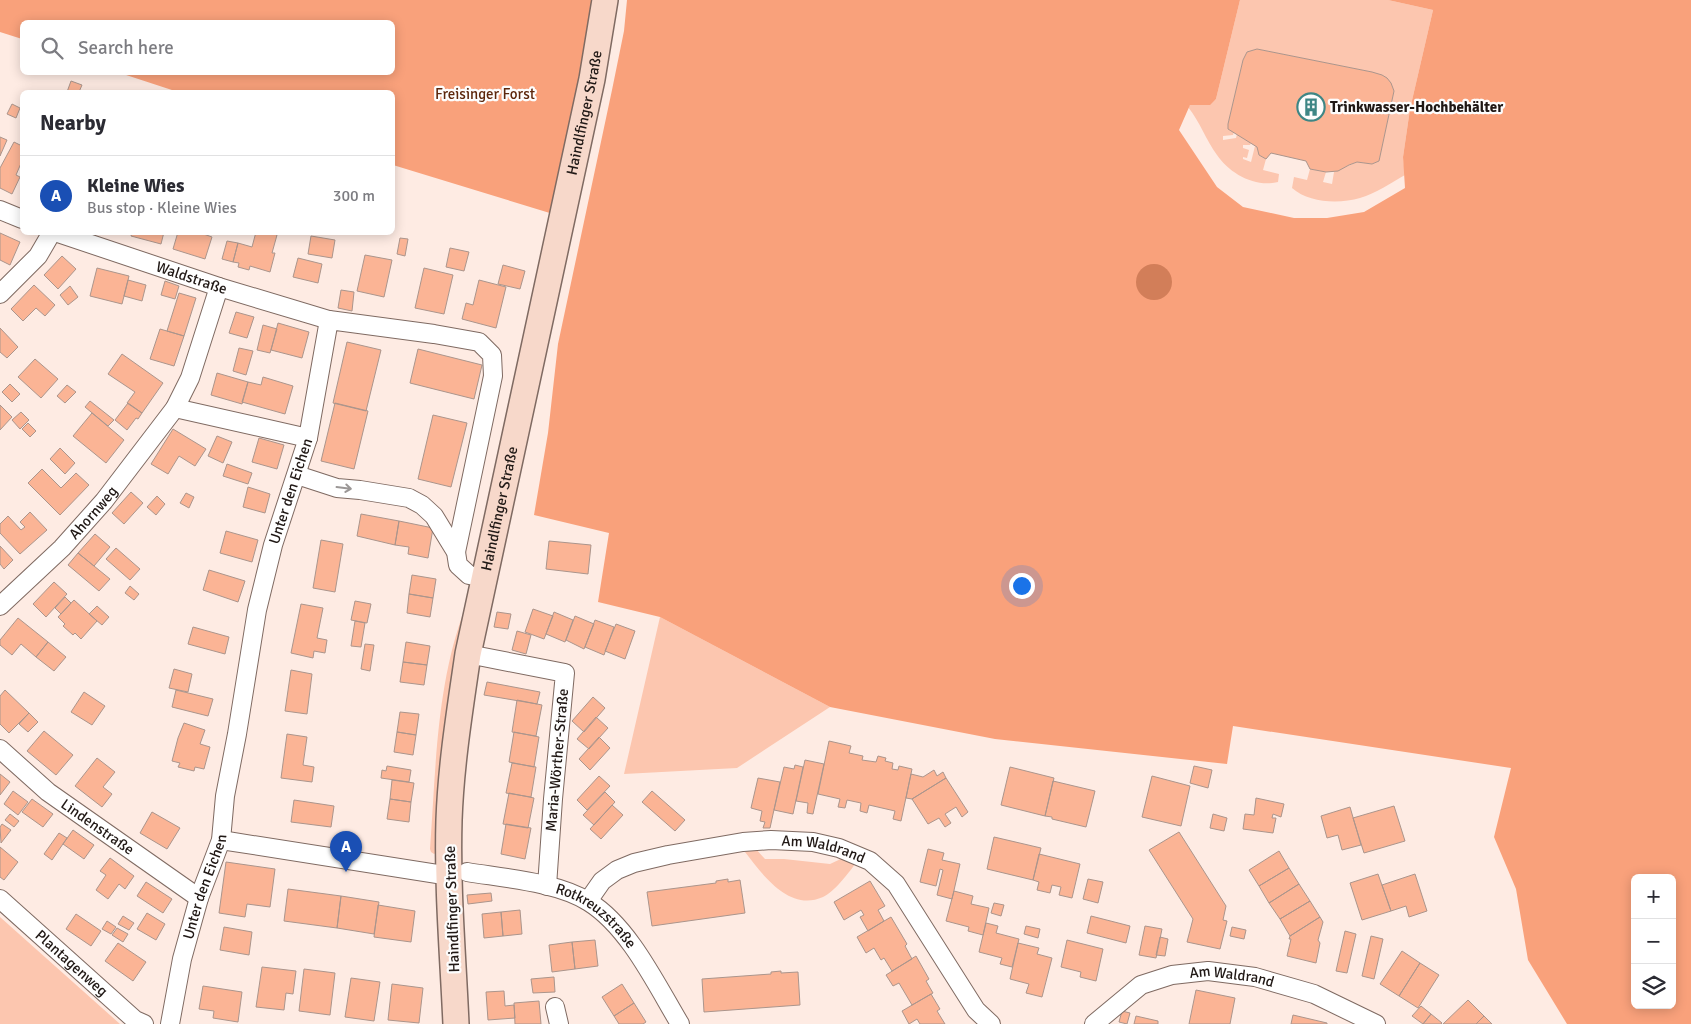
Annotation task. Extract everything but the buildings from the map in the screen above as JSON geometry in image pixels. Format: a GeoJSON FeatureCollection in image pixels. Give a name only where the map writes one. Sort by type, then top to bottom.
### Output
{"type":"FeatureCollection","features":[{"type":"Feature","properties":{"kind":"street","name":"Haindlfinger Straße"},"geometry":{"type":"LineString","coordinates":[[456,1024],[458,874],[449,820],[460,704],[468,654],[590,88],[604,0]]}},
{"type":"Feature","properties":{"kind":"street"},"geometry":{"type":"LineString","coordinates":[[0,210],[20,219]]}},
{"type":"Feature","properties":{"kind":"street"},"geometry":{"type":"LineString","coordinates":[[0,294],[38,256],[51,235]]}},
{"type":"Feature","properties":{"kind":"street","name":"Waldstraße"},"geometry":{"type":"LineString","coordinates":[[62,235],[219,287],[329,320]]}},
{"type":"Feature","properties":{"kind":"street","name":"Ahornweg"},"geometry":{"type":"LineString","coordinates":[[0,606],[62,548],[104,501],[175,408],[190,378],[219,287]]}},
{"type":"Feature","properties":{"kind":"street"},"geometry":{"type":"LineString","coordinates":[[329,320],[479,342],[492,354],[493,376],[456,552],[458,565],[469,575],[485,578]]}},
{"type":"Feature","properties":{"kind":"street","name":"Unter den Eichen"},"geometry":{"type":"LineString","coordinates":[[170,1024],[182,959],[199,898],[222,840],[225,796],[239,725],[257,610],[272,545],[308,438],[329,320]]}},
{"type":"Feature","properties":{"kind":"street"},"geometry":{"type":"LineString","coordinates":[[175,408],[308,438]]}},
{"type":"Feature","properties":{"kind":"street"},"geometry":{"type":"LineString","coordinates":[[296,475],[337,488],[409,498],[422,505],[434,516],[456,552]]}},
{"type":"Feature","properties":{"kind":"street","name":"Maria-Wörther-Straße"},"geometry":{"type":"LineString","coordinates":[[468,654],[565,672],[547,886]]}},
{"type":"Feature","properties":{"kind":"street","name":"Lindenstraße"},"geometry":{"type":"LineString","coordinates":[[0,749],[48,792],[199,898]]}},
{"type":"Feature","properties":{"kind":"street","name":"Rotkreuzstraße"},"geometry":{"type":"LineString","coordinates":[[222,840],[547,886],[567,892],[588,901],[607,916],[635,949],[680,1024]]}},
{"type":"Feature","properties":{"kind":"street","name":"Am Waldrand"},"geometry":{"type":"LineString","coordinates":[[588,901],[602,880],[617,870],[634,863],[668,855],[743,842],[771,840],[813,842],[839,848],[870,862],[896,884],[976,1010],[991,1024]]}},
{"type":"Feature","properties":{"kind":"street","name":"Plantagenweg"},"geometry":{"type":"LineString","coordinates":[[0,900],[135,1020],[144,1024]]}},
{"type":"Feature","properties":{"kind":"street","name":"Am Waldrand"},"geometry":{"type":"LineString","coordinates":[[1094,1024],[1141,985],[1172,975],[1208,971],[1255,977],[1314,994],[1376,1024]]}},
{"type":"Feature","properties":{"kind":"shaded area"},"geometry":{"type":"Polygon","coordinates":[[[1240,0],[1388,0],[1433,10],[1410,109],[1403,157],[1405,175],[1383,188],[1352,200],[1325,201],[1315,199],[1307,197],[1292,188],[1294,177],[1307,180],[1310,169],[1326,172],[1323,182],[1332,184],[1334,172],[1357,162],[1372,164],[1379,161],[1394,91],[1388,81],[1375,73],[1257,49],[1247,52],[1243,60],[1228,124],[1228,129],[1234,132],[1233,135],[1223,136],[1223,140],[1236,138],[1237,134],[1251,143],[1250,145],[1243,145],[1243,148],[1249,150],[1247,158],[1243,157],[1243,159],[1251,162],[1255,146],[1257,147],[1259,155],[1266,159],[1263,170],[1279,174],[1278,182],[1260,183],[1243,178],[1222,162],[1188,107],[1190,105],[1209,105],[1216,99],[1240,0]]]}},
{"type":"Feature","properties":{"kind":"shaded area"},"geometry":{"type":"Polygon","coordinates":[[[1154,264],[1167,269],[1172,282],[1167,295],[1154,300],[1141,295],[1136,282],[1141,269],[1154,264]]]}},
{"type":"Feature","properties":{"kind":"shaded area"},"geometry":{"type":"Polygon","coordinates":[[[466,606],[436,853],[434,854],[430,849],[436,757],[443,695],[456,635],[466,606]]]}},
{"type":"Feature","properties":{"kind":"shaded area"},"geometry":{"type":"Polygon","coordinates":[[[660,617],[830,707],[737,768],[624,774],[660,617]]]}},
{"type":"Feature","properties":{"kind":"shaded area"},"geometry":{"type":"Polygon","coordinates":[[[755,848],[765,859],[830,864],[845,857],[855,864],[840,883],[827,895],[811,900],[799,900],[778,889],[760,871],[745,852],[755,848]]]}},
{"type":"Feature","properties":{"kind":"shaded area"},"geometry":{"type":"Polygon","coordinates":[[[0,917],[120,1024],[0,1024],[0,917]]]}},
{"type":"Feature","properties":{"kind":"green space","name":"Freisinger Forst"},"geometry":{"type":"Polygon","coordinates":[[[0,0],[596,0],[553,214],[395,166],[395,90],[172,90],[126,75],[395,75],[395,20],[20,20],[20,38],[0,32],[0,0]]]}},
{"type":"Feature","properties":{"kind":"green space"},"geometry":{"type":"Polygon","coordinates":[[[627,0],[1240,0],[1216,99],[1210,105],[1190,105],[1179,130],[1217,187],[1243,207],[1294,218],[1327,218],[1364,212],[1405,188],[1403,157],[1410,109],[1433,10],[1388,0],[1691,0],[1691,1024],[1567,1024],[1528,960],[1516,889],[1494,837],[1511,768],[1233,726],[1227,764],[995,739],[830,707],[660,617],[598,602],[609,533],[534,515],[548,433],[558,344],[624,31],[627,0]]]}},
{"type":"Feature","properties":{"kind":"place","name":"Trinkwasser-Hochbehälter"},"geometry":{"type":"Point","coordinates":[1311,107]}},
{"type":"Feature","properties":{"kind":"place","name":"Kleine Wies"},"geometry":{"type":"Point","coordinates":[346,872]}}]}
